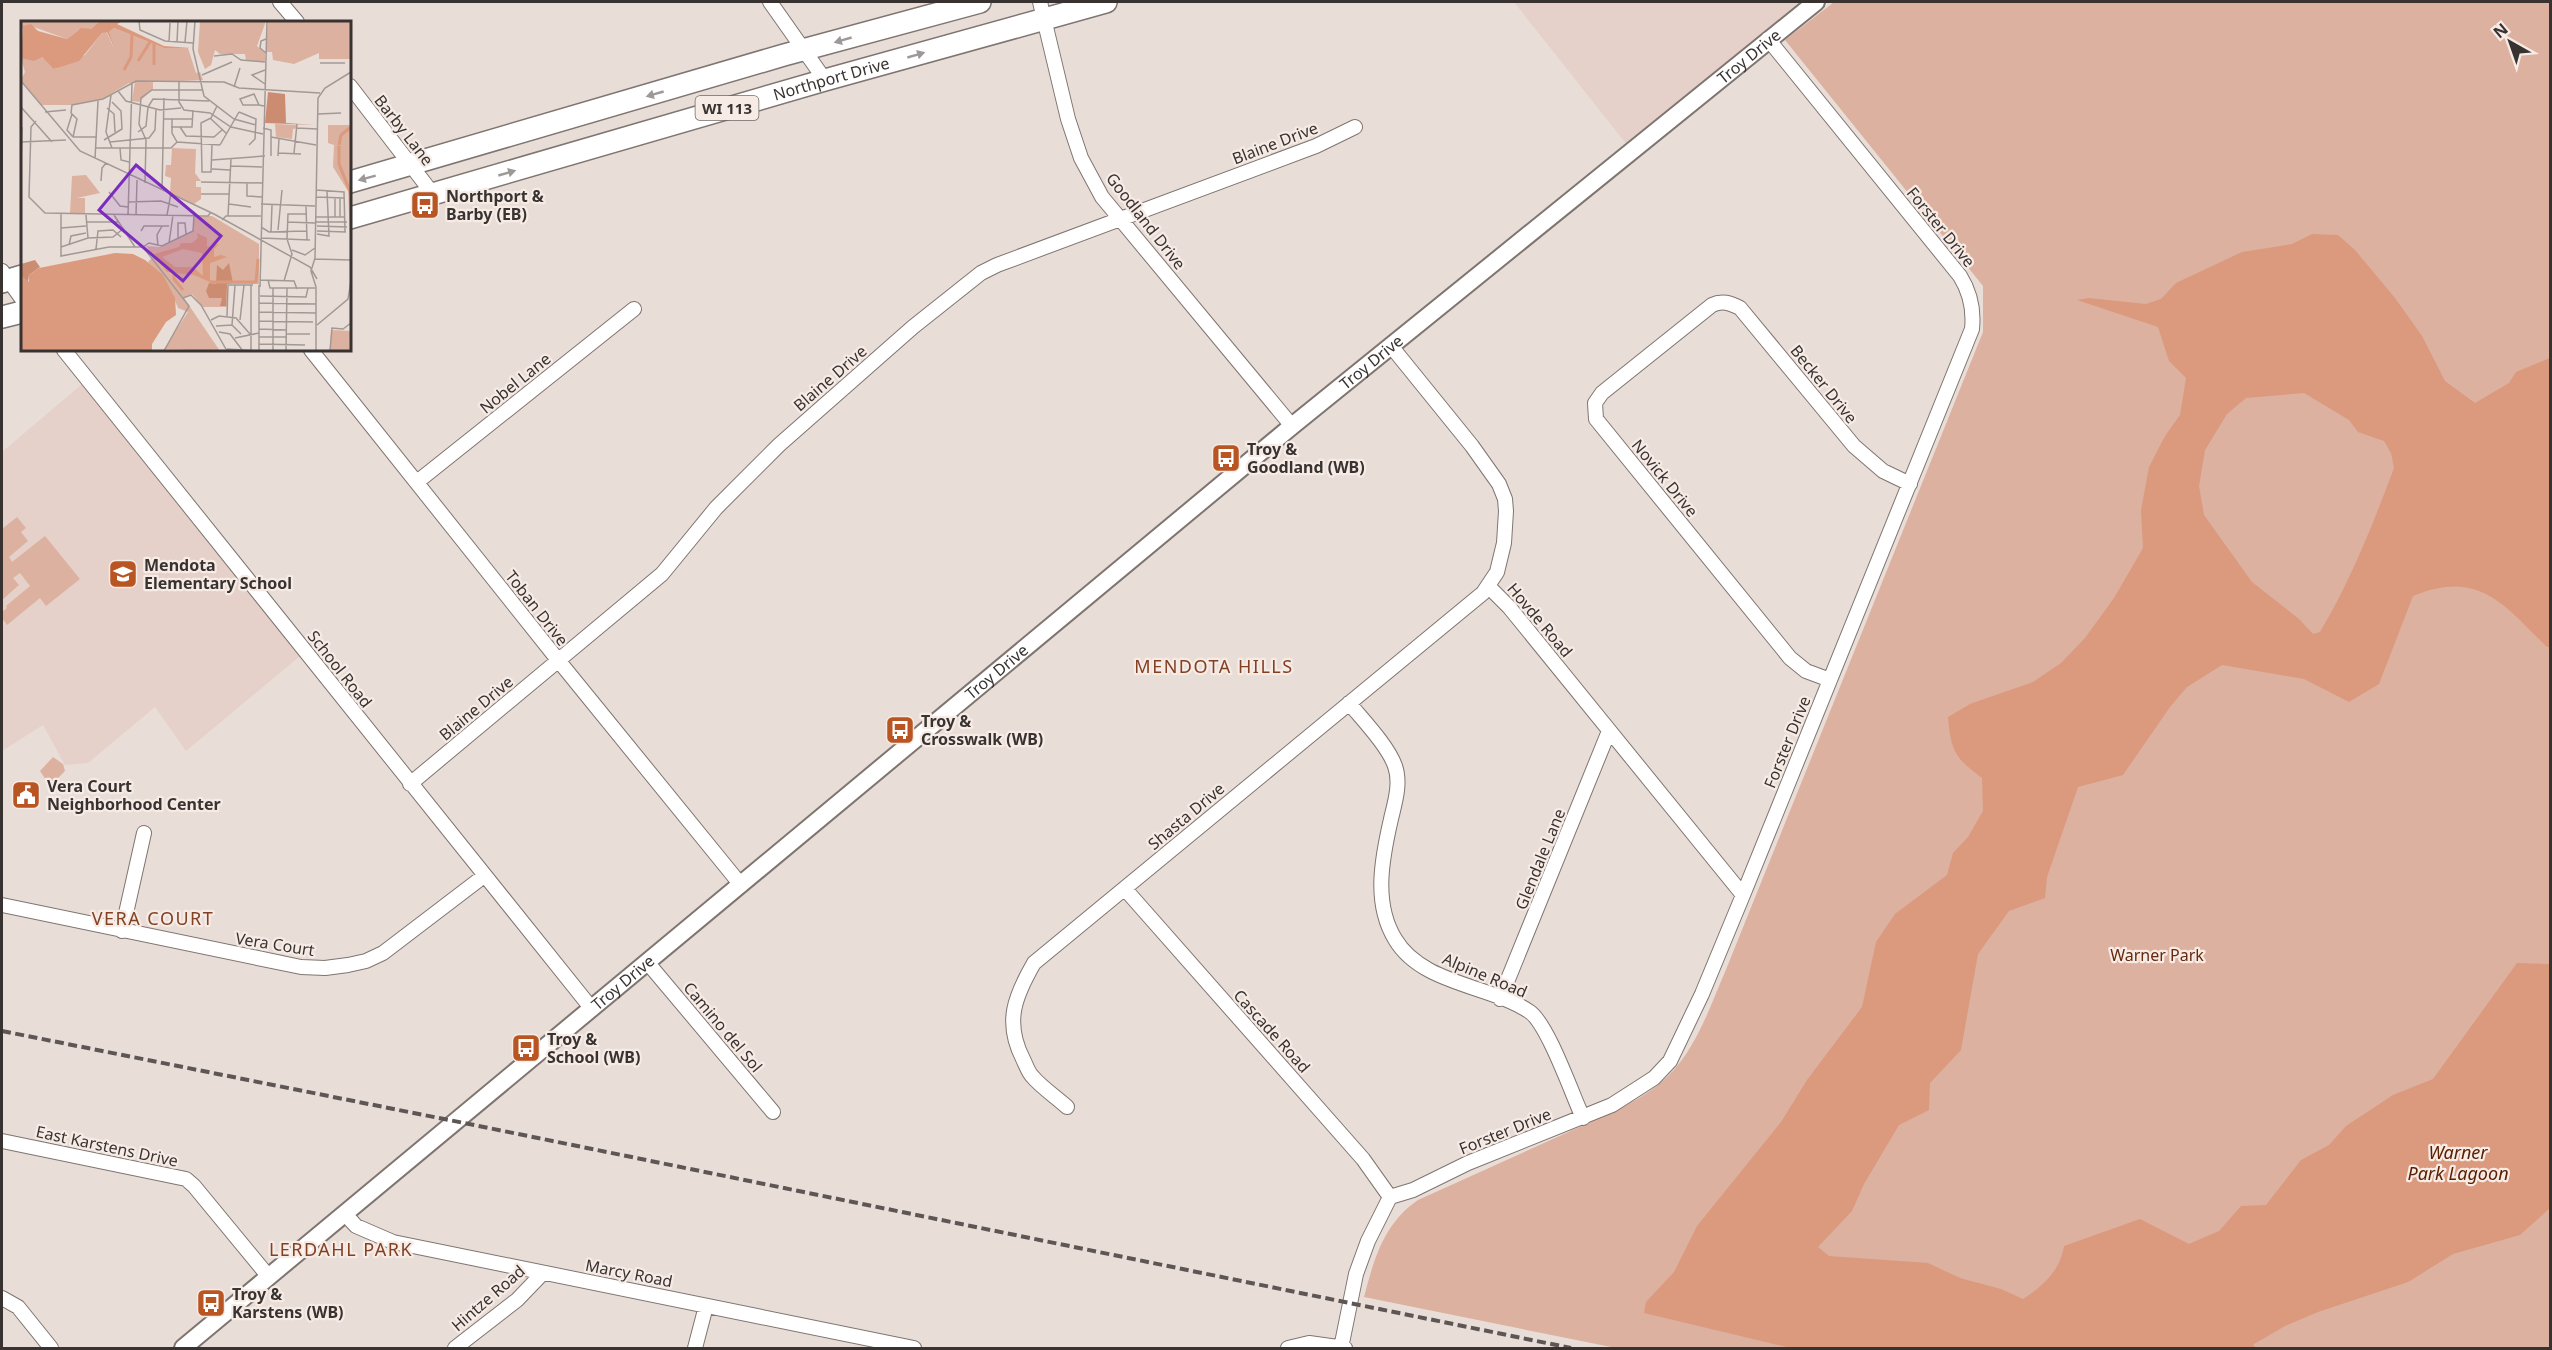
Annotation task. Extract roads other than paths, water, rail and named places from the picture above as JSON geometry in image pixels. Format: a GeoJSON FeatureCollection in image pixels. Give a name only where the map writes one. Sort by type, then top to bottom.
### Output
{"type":"FeatureCollection","features":[{"type":"Feature","properties":{"kind":"main road","name":"WI 113"},"geometry":{"type":"LineString","coordinates":[[351,182],[980,2]]}},
{"type":"Feature","properties":{"kind":"main road","name":"Northport Drive"},"geometry":{"type":"LineString","coordinates":[[351,218],[825,80],[1043,10],[1106,2]]}},
{"type":"Feature","properties":{"kind":"main road"},"geometry":{"type":"LineString","coordinates":[[2,317],[21,312]]}},
{"type":"Feature","properties":{"kind":"street"},"geometry":{"type":"LineString","coordinates":[[280,2],[296,21]]}},
{"type":"Feature","properties":{"kind":"street"},"geometry":{"type":"LineString","coordinates":[[770,2],[825,80]]}},
{"type":"Feature","properties":{"kind":"street","name":"Troy Drive"},"geometry":{"type":"LineString","coordinates":[[183,1348],[1292,426],[1816,2]]}},
{"type":"Feature","properties":{"kind":"street","name":"Goodland Drive"},"geometry":{"type":"LineString","coordinates":[[1043,10],[1065,109],[1081,158],[1102,197],[1292,426]]}},
{"type":"Feature","properties":{"kind":"street","name":"Forster Drive"},"geometry":{"type":"LineString","coordinates":[[1390,1197],[1413,1190],[1468,1163],[1583,1118],[1635,1091],[1654,1078],[1670,1061],[1743,895],[1972,329],[1970,296],[1960,276],[1768,39]]}},
{"type":"Feature","properties":{"kind":"street","name":"Barby Lane"},"geometry":{"type":"LineString","coordinates":[[351,87],[433,194]]}},
{"type":"Feature","properties":{"kind":"street","name":"Blaine Drive"},"geometry":{"type":"LineString","coordinates":[[410,784],[662,574],[717,508],[779,445],[981,273],[997,265],[1316,146],[1355,127]]}},
{"type":"Feature","properties":{"kind":"street"},"geometry":{"type":"LineString","coordinates":[[9,277],[21,297]]}},
{"type":"Feature","properties":{"kind":"street","name":"Becker Drive"},"geometry":{"type":"LineString","coordinates":[[1718,302],[1729,302],[1740,308],[1854,446],[1872,464],[1910,484]]}},
{"type":"Feature","properties":{"kind":"street","name":"Novick Drive"},"geometry":{"type":"LineString","coordinates":[[1718,302],[1602,393],[1595,404],[1594,414],[1633,466],[1790,658],[1806,671],[1830,680]]}},
{"type":"Feature","properties":{"kind":"street","name":"Nobel Lane"},"geometry":{"type":"LineString","coordinates":[[417,483],[634,309]]}},
{"type":"Feature","properties":{"kind":"street","name":"Hovde Road"},"geometry":{"type":"LineString","coordinates":[[1391,346],[1472,446],[1499,484],[1506,511],[1504,543],[1497,572],[1488,586],[1509,607],[1743,895]]}},
{"type":"Feature","properties":{"kind":"street","name":"School Road"},"geometry":{"type":"LineString","coordinates":[[65,351],[592,1009]]}},
{"type":"Feature","properties":{"kind":"street","name":"Toban Drive"},"geometry":{"type":"LineString","coordinates":[[312,351],[741,885]]}},
{"type":"Feature","properties":{"kind":"street","name":"Shasta Drive"},"geometry":{"type":"LineString","coordinates":[[1067,1107],[1031,1076],[1019,1051],[1014,1032],[1014,1007],[1019,988],[1034,963],[1484,593],[1488,586]]}},
{"type":"Feature","properties":{"kind":"street","name":"Alpine Road"},"geometry":{"type":"LineString","coordinates":[[1349,703],[1391,757],[1396,771],[1397,794],[1387,835],[1381,891],[1383,905],[1395,939],[1414,959],[1438,975],[1500,999],[1529,1012],[1537,1019],[1583,1118]]}},
{"type":"Feature","properties":{"kind":"street","name":"Glendale Lane"},"geometry":{"type":"LineString","coordinates":[[1500,999],[1609,731]]}},
{"type":"Feature","properties":{"kind":"street"},"geometry":{"type":"LineString","coordinates":[[122,931],[144,833]]}},
{"type":"Feature","properties":{"kind":"street","name":"Vera Court"},"geometry":{"type":"LineString","coordinates":[[2,905],[275,963],[313,968],[336,967],[366,961],[383,953],[484,876]]}},
{"type":"Feature","properties":{"kind":"street","name":"Cascade Road"},"geometry":{"type":"LineString","coordinates":[[1125,889],[1363,1159],[1390,1197]]}},
{"type":"Feature","properties":{"kind":"street","name":"Camino del Sol"},"geometry":{"type":"LineString","coordinates":[[647,962],[773,1112]]}},
{"type":"Feature","properties":{"kind":"street","name":"East Karstens Drive"},"geometry":{"type":"LineString","coordinates":[[2,1141],[186,1179],[194,1185],[269,1277]]}},
{"type":"Feature","properties":{"kind":"street"},"geometry":{"type":"LineString","coordinates":[[1288,1348],[1309,1343],[1343,1348],[1356,1274],[1368,1241],[1390,1197]]}},
{"type":"Feature","properties":{"kind":"street","name":"Marcy Road"},"geometry":{"type":"LineString","coordinates":[[345,1215],[356,1226],[393,1242],[914,1348]]}},
{"type":"Feature","properties":{"kind":"street","name":"Hintze Road"},"geometry":{"type":"LineString","coordinates":[[455,1348],[517,1300],[543,1273]]}},
{"type":"Feature","properties":{"kind":"street"},"geometry":{"type":"LineString","coordinates":[[2,1298],[18,1307],[51,1348]]}},
{"type":"Feature","properties":{"kind":"street"},"geometry":{"type":"LineString","coordinates":[[695,1348],[706,1306]]}},
{"type":"Feature","properties":{"kind":"water","name":"Warner Park Lagoon"},"geometry":{"type":"Polygon","coordinates":[[[2312,234],[2338,235],[2355,250],[2395,298],[2422,336],[2445,381],[2475,403],[2509,383],[2516,372],[2550,358],[2550,647],[2547,647],[2503,605],[2488,595],[2473,589],[2456,587],[2436,589],[2413,596],[2379,684],[2349,702],[2304,679],[2222,665],[2187,687],[2170,707],[2123,775],[2078,787],[2047,877],[2045,898],[2009,911],[1978,954],[1961,1050],[1930,1083],[1929,1110],[1899,1125],[1864,1184],[1852,1211],[1818,1247],[1829,1256],[1928,1263],[1960,1278],[2001,1289],[2023,1299],[2050,1277],[2059,1263],[2064,1246],[2140,1219],[2189,1244],[2219,1231],[2241,1206],[2266,1205],[2301,1160],[2329,1145],[2346,1126],[2393,1095],[2433,1079],[2517,963],[2550,964],[2550,1208],[2520,1235],[2453,1254],[2408,1282],[2318,1312],[2285,1326],[2247,1348],[1791,1348],[1644,1313],[1646,1302],[1674,1272],[1697,1226],[1781,1122],[1807,1080],[1862,1007],[1876,942],[1895,914],[1947,875],[1953,853],[1968,837],[1983,811],[1982,778],[1956,753],[1948,717],[1970,704],[2033,682],[2061,663],[2085,638],[2114,598],[2143,548],[2141,510],[2149,467],[2165,436],[2180,415],[2186,378],[2169,361],[2158,327],[2077,300],[2089,298],[2146,304],[2161,299],[2176,283],[2242,252],[2292,244],[2312,234]],[[2304,393],[2246,398],[2227,414],[2205,450],[2199,486],[2204,515],[2252,582],[2299,619],[2313,634],[2320,632],[2352,572],[2394,468],[2391,453],[2384,441],[2358,432],[2349,420],[2304,393]]]}},
{"type":"Feature","properties":{"kind":"railway"},"geometry":{"type":"LineString","coordinates":[[2,1031],[1571,1348]]}},
{"type":"Feature","properties":{"kind":"place","name":"Northport & Barby (EB)"},"geometry":{"type":"Point","coordinates":[425,205]}},
{"type":"Feature","properties":{"kind":"place","name":"Troy & Goodland (WB)"},"geometry":{"type":"Point","coordinates":[1226,458]}},
{"type":"Feature","properties":{"kind":"place","name":"Mendota Elementary School"},"geometry":{"type":"Point","coordinates":[123,574]}},
{"type":"Feature","properties":{"kind":"place","name":"Troy & Crosswalk (WB)"},"geometry":{"type":"Point","coordinates":[900,730]}},
{"type":"Feature","properties":{"kind":"place","name":"Vera Court Neighborhood Center"},"geometry":{"type":"Point","coordinates":[26,795]}},
{"type":"Feature","properties":{"kind":"place","name":"Troy & School (WB)"},"geometry":{"type":"Point","coordinates":[526,1048]}},
{"type":"Feature","properties":{"kind":"place","name":"Troy & Karstens (WB)"},"geometry":{"type":"Point","coordinates":[211,1303]}},
{"type":"Feature","properties":{"kind":"district","name":"MENDOTA HILLS"},"geometry":{"type":"Point","coordinates":[1214,666]}},
{"type":"Feature","properties":{"kind":"district","name":"VERA COURT"},"geometry":{"type":"Point","coordinates":[153,918]}},
{"type":"Feature","properties":{"kind":"district","name":"LERDAHL PARK"},"geometry":{"type":"Point","coordinates":[341,1249]}},
{"type":"Feature","properties":{"kind":"park label","name":"Warner Park"},"geometry":{"type":"Point","coordinates":[2157,955]}}]}
